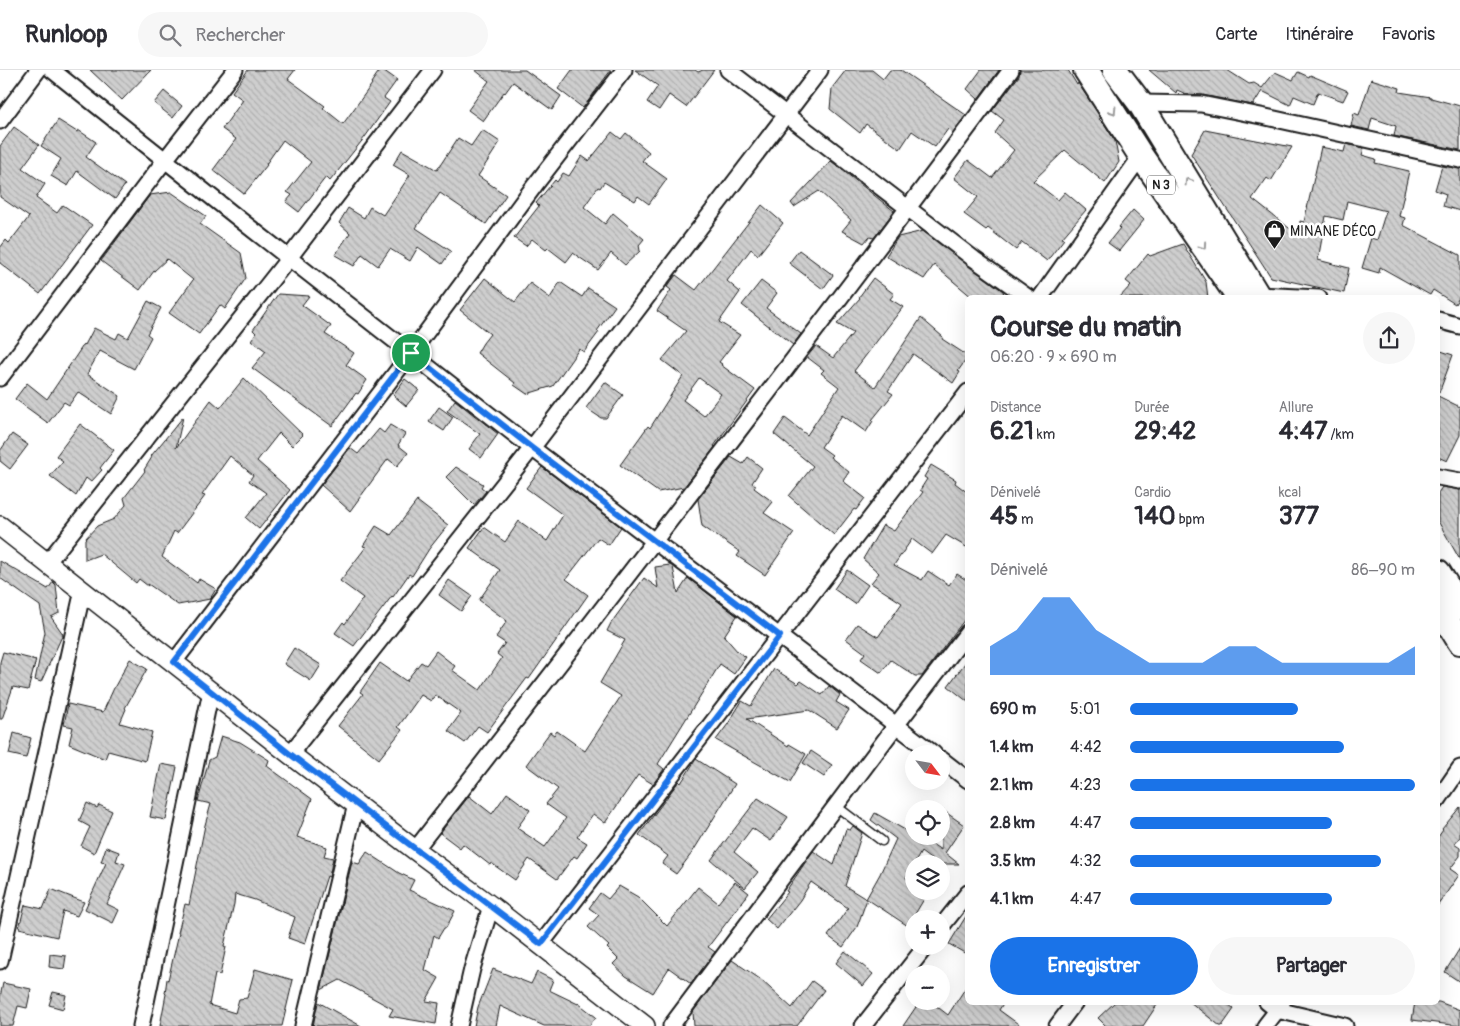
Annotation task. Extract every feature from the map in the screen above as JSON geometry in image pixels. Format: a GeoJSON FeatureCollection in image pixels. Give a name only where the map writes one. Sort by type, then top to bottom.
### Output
{"type":"FeatureCollection","features":[{"type":"Feature","properties":{"kind":"main road","name":"N 3"},"geometry":{"type":"LineString","coordinates":[[1086,70],[1141,156],[1245,295]]}},
{"type":"Feature","properties":{"kind":"main road","name":"N 3"},"geometry":{"type":"LineString","coordinates":[[1115,70],[1140,103],[1245,295]]}},
{"type":"Feature","properties":{"kind":"main road"},"geometry":{"type":"LineString","coordinates":[[1440,575],[1460,607]]}},
{"type":"Feature","properties":{"kind":"main road"},"geometry":{"type":"LineString","coordinates":[[1440,609],[1460,642]]}},
{"type":"Feature","properties":{"kind":"street"},"geometry":{"type":"LineString","coordinates":[[0,121],[38,70]]}},
{"type":"Feature","properties":{"kind":"street"},"geometry":{"type":"LineString","coordinates":[[52,70],[532,448],[923,745]]}},
{"type":"Feature","properties":{"kind":"street"},"geometry":{"type":"LineString","coordinates":[[0,378],[164,160],[235,70]]}},
{"type":"Feature","properties":{"kind":"street"},"geometry":{"type":"LineString","coordinates":[[47,563],[289,258],[433,70]]}},
{"type":"Feature","properties":{"kind":"street"},"geometry":{"type":"LineString","coordinates":[[174,662],[411,353],[535,185],[624,70]]}},
{"type":"Feature","properties":{"kind":"street"},"geometry":{"type":"LineString","coordinates":[[728,70],[1025,295]]}},
{"type":"Feature","properties":{"kind":"street"},"geometry":{"type":"LineString","coordinates":[[290,754],[532,448],[820,70]]}},
{"type":"Feature","properties":{"kind":"street"},"geometry":{"type":"LineString","coordinates":[[415,850],[655,542],[909,208],[1011,70]]}},
{"type":"Feature","properties":{"kind":"street"},"geometry":{"type":"LineString","coordinates":[[1140,103],[1201,104],[1460,160]]}},
{"type":"Feature","properties":{"kind":"street"},"geometry":{"type":"LineString","coordinates":[[1042,295],[1141,156]]}},
{"type":"Feature","properties":{"kind":"street"},"geometry":{"type":"LineString","coordinates":[[1440,321],[1460,326]]}},
{"type":"Feature","properties":{"kind":"street"},"geometry":{"type":"LineString","coordinates":[[541,944],[965,396]]}},
{"type":"Feature","properties":{"kind":"street"},"geometry":{"type":"LineString","coordinates":[[1440,477],[1460,481]]}},
{"type":"Feature","properties":{"kind":"street"},"geometry":{"type":"LineString","coordinates":[[0,526],[290,754],[541,944],[626,1019],[645,1026]]}},
{"type":"Feature","properties":{"kind":"street"},"geometry":{"type":"LineString","coordinates":[[0,961],[83,590]]}},
{"type":"Feature","properties":{"kind":"street"},"geometry":{"type":"LineString","coordinates":[[671,1026],[965,636]]}},
{"type":"Feature","properties":{"kind":"street"},"geometry":{"type":"LineString","coordinates":[[141,1026],[211,691]]}},
{"type":"Feature","properties":{"kind":"street"},"geometry":{"type":"LineString","coordinates":[[950,766],[965,778]]}},
{"type":"Feature","properties":{"kind":"street"},"geometry":{"type":"LineString","coordinates":[[1440,797],[1460,768]]}},
{"type":"Feature","properties":{"kind":"street"},"geometry":{"type":"LineString","coordinates":[[303,1026],[356,804]]}},
{"type":"Feature","properties":{"kind":"street"},"geometry":{"type":"LineString","coordinates":[[950,915],[965,897]]}},
{"type":"Feature","properties":{"kind":"street"},"geometry":{"type":"LineString","coordinates":[[459,1026],[472,969],[491,906]]}},
{"type":"Feature","properties":{"kind":"street"},"geometry":{"type":"LineString","coordinates":[[863,1026],[919,955]]}},
{"type":"Feature","properties":{"kind":"street"},"geometry":{"type":"LineString","coordinates":[[1057,1026],[1073,1005]]}},
{"type":"Feature","properties":{"kind":"street"},"geometry":{"type":"LineString","coordinates":[[1266,1026],[1276,1005],[1345,1026]]}},
{"type":"Feature","properties":{"kind":"lane"},"geometry":{"type":"LineString","coordinates":[[836,806],[882,841]]}},
{"type":"Feature","properties":{"kind":"building"},"geometry":{"type":"Polygon","coordinates":[[[90,70],[151,70],[122,100],[90,70]]]}},
{"type":"Feature","properties":{"kind":"building"},"geometry":{"type":"Polygon","coordinates":[[[248,70],[295,70],[288,79],[325,106],[323,108],[343,124],[380,70],[383,70],[397,80],[384,98],[390,102],[365,137],[330,181],[326,177],[299,212],[286,202],[292,195],[287,192],[311,162],[283,140],[267,165],[244,194],[213,170],[236,139],[222,129],[243,100],[232,92],[248,70]]]}},
{"type":"Feature","properties":{"kind":"building"},"geometry":{"type":"Polygon","coordinates":[[[475,70],[525,70],[561,96],[552,110],[513,82],[483,121],[468,110],[489,81],[475,70]]]}},
{"type":"Feature","properties":{"kind":"building"},"geometry":{"type":"Polygon","coordinates":[[[572,70],[611,70],[583,108],[558,89],[572,70]]]}},
{"type":"Feature","properties":{"kind":"building"},"geometry":{"type":"Polygon","coordinates":[[[635,70],[695,70],[698,72],[714,70],[686,107],[669,95],[659,110],[647,102],[658,86],[635,70]]]}},
{"type":"Feature","properties":{"kind":"building"},"geometry":{"type":"Polygon","coordinates":[[[846,70],[872,70],[883,79],[890,70],[901,70],[966,115],[952,133],[948,129],[935,147],[912,131],[900,149],[866,124],[860,133],[830,109],[832,88],[846,70]]]}},
{"type":"Feature","properties":{"kind":"building"},"geometry":{"type":"Polygon","coordinates":[[[981,70],[999,70],[978,99],[967,89],[981,70]]]}},
{"type":"Feature","properties":{"kind":"building"},"geometry":{"type":"Polygon","coordinates":[[[1020,70],[1068,70],[1115,141],[1119,162],[1105,183],[1065,150],[1033,181],[1058,200],[1065,192],[1086,210],[1062,238],[1064,239],[1047,261],[1022,242],[1016,250],[988,228],[986,230],[964,214],[978,197],[954,178],[968,160],[992,178],[1014,150],[995,133],[1004,120],[992,111],[1019,76],[1020,70]]]}},
{"type":"Feature","properties":{"kind":"building"},"geometry":{"type":"Polygon","coordinates":[[[1149,70],[1227,70],[1249,84],[1254,83],[1262,88],[1275,72],[1293,80],[1298,72],[1348,91],[1343,101],[1318,92],[1313,104],[1294,96],[1290,105],[1262,91],[1253,105],[1203,95],[1186,94],[1177,90],[1176,93],[1149,70]]]}},
{"type":"Feature","properties":{"kind":"building"},"geometry":{"type":"Polygon","coordinates":[[[1371,79],[1400,88],[1399,92],[1431,97],[1460,106],[1460,150],[1394,136],[1396,126],[1372,118],[1369,130],[1351,126],[1354,113],[1359,115],[1371,79]]]}},
{"type":"Feature","properties":{"kind":"building"},"geometry":{"type":"Polygon","coordinates":[[[164,91],[182,106],[173,118],[154,103],[164,91]]]}},
{"type":"Feature","properties":{"kind":"building"},"geometry":{"type":"Polygon","coordinates":[[[58,120],[96,142],[86,157],[125,185],[115,199],[77,171],[68,186],[51,176],[61,159],[41,146],[58,120]]]}},
{"type":"Feature","properties":{"kind":"building"},"geometry":{"type":"Polygon","coordinates":[[[14,127],[39,145],[22,168],[45,184],[36,198],[57,213],[63,205],[92,225],[40,294],[0,263],[0,248],[6,240],[9,243],[29,217],[0,197],[0,146],[14,127]]]}},
{"type":"Feature","properties":{"kind":"building"},"geometry":{"type":"Polygon","coordinates":[[[482,130],[500,142],[478,176],[506,195],[486,224],[440,193],[416,228],[451,251],[442,264],[418,247],[410,261],[390,249],[378,266],[362,254],[354,266],[335,255],[350,233],[339,223],[348,208],[364,218],[370,207],[383,215],[410,175],[393,165],[402,150],[437,170],[458,138],[471,146],[482,130]]]}},
{"type":"Feature","properties":{"kind":"building"},"geometry":{"type":"Polygon","coordinates":[[[1205,130],[1292,147],[1271,181],[1267,178],[1252,199],[1298,235],[1300,221],[1304,222],[1321,147],[1344,152],[1346,144],[1364,148],[1362,155],[1376,159],[1375,163],[1409,171],[1399,216],[1405,218],[1403,225],[1460,255],[1460,296],[1455,304],[1433,290],[1430,295],[1380,267],[1379,273],[1362,268],[1371,238],[1377,240],[1386,211],[1347,201],[1343,220],[1326,216],[1318,260],[1349,268],[1344,293],[1271,277],[1191,154],[1205,130]]]}},
{"type":"Feature","properties":{"kind":"building"},"geometry":{"type":"Polygon","coordinates":[[[612,132],[621,139],[626,133],[649,152],[642,161],[667,179],[649,204],[638,196],[635,201],[604,182],[600,188],[598,187],[584,207],[605,224],[613,213],[644,239],[639,245],[640,251],[625,265],[611,253],[598,270],[573,253],[566,262],[548,248],[546,250],[532,239],[526,246],[514,238],[539,206],[536,203],[555,180],[557,182],[563,173],[569,176],[582,156],[589,161],[612,132]]]}},
{"type":"Feature","properties":{"kind":"building"},"geometry":{"type":"Polygon","coordinates":[[[831,161],[894,211],[874,238],[869,237],[864,243],[842,231],[851,220],[819,191],[794,207],[791,203],[831,161]]]}},
{"type":"Feature","properties":{"kind":"building"},"geometry":{"type":"Polygon","coordinates":[[[1442,166],[1460,169],[1460,211],[1443,206],[1446,194],[1435,190],[1442,166]]]}},
{"type":"Feature","properties":{"kind":"building"},"geometry":{"type":"Polygon","coordinates":[[[171,192],[206,216],[200,224],[241,253],[246,278],[225,309],[220,305],[199,334],[169,313],[193,280],[167,259],[154,271],[140,290],[101,261],[150,195],[171,192]]]}},
{"type":"Feature","properties":{"kind":"building"},"geometry":{"type":"Polygon","coordinates":[[[762,205],[783,223],[758,255],[751,249],[727,281],[740,292],[719,322],[740,335],[719,362],[755,390],[684,487],[658,492],[620,465],[648,426],[650,428],[683,376],[662,360],[686,331],[657,311],[671,290],[667,287],[676,275],[696,290],[762,205]],[[699,378],[683,400],[704,416],[721,394],[699,378]]]}},
{"type":"Feature","properties":{"kind":"building"},"geometry":{"type":"Polygon","coordinates":[[[1133,210],[1144,220],[1119,251],[1108,243],[1133,210]]]}},
{"type":"Feature","properties":{"kind":"building"},"geometry":{"type":"Polygon","coordinates":[[[923,231],[1003,291],[1004,295],[969,295],[934,265],[924,279],[886,256],[898,237],[923,231]]]}},
{"type":"Feature","properties":{"kind":"building"},"geometry":{"type":"Polygon","coordinates":[[[1183,244],[1206,282],[1208,295],[1122,295],[1131,285],[1126,281],[1148,254],[1150,256],[1183,244]]]}},
{"type":"Feature","properties":{"kind":"building"},"geometry":{"type":"Polygon","coordinates":[[[799,250],[833,275],[823,289],[789,263],[799,250]]]}},
{"type":"Feature","properties":{"kind":"building"},"geometry":{"type":"Polygon","coordinates":[[[485,278],[515,302],[530,283],[550,298],[560,282],[582,297],[588,288],[615,306],[584,352],[579,349],[553,386],[527,394],[477,353],[490,334],[460,310],[485,278]]]}},
{"type":"Feature","properties":{"kind":"building"},"geometry":{"type":"Polygon","coordinates":[[[873,278],[894,294],[890,299],[903,307],[854,371],[875,387],[921,318],[943,337],[942,339],[965,354],[965,361],[953,383],[913,354],[888,391],[893,394],[872,420],[866,432],[842,415],[821,447],[849,472],[843,481],[865,498],[834,535],[789,496],[813,466],[774,434],[785,418],[807,435],[839,387],[821,373],[824,370],[807,357],[816,346],[833,358],[853,333],[837,324],[873,278]]]}},
{"type":"Feature","properties":{"kind":"building"},"geometry":{"type":"Polygon","coordinates":[[[761,281],[777,293],[766,308],[801,334],[793,345],[742,305],[761,281]]]}},
{"type":"Feature","properties":{"kind":"building"},"geometry":{"type":"Polygon","coordinates":[[[278,294],[309,296],[302,305],[331,326],[325,334],[354,353],[346,365],[367,380],[332,426],[252,368],[266,351],[251,340],[256,333],[253,330],[278,294]]]}},
{"type":"Feature","properties":{"kind":"building"},"geometry":{"type":"Polygon","coordinates":[[[148,301],[161,308],[147,334],[151,337],[134,369],[100,351],[87,374],[120,396],[111,414],[78,392],[69,405],[64,402],[48,423],[15,399],[27,383],[47,399],[85,345],[94,328],[116,339],[119,333],[128,338],[148,301]]]}},
{"type":"Feature","properties":{"kind":"building"},"geometry":{"type":"Polygon","coordinates":[[[1440,351],[1453,355],[1440,390],[1440,351]]]}},
{"type":"Feature","properties":{"kind":"building"},"geometry":{"type":"Polygon","coordinates":[[[244,378],[303,435],[292,446],[279,433],[257,461],[290,490],[259,529],[246,518],[266,493],[249,481],[253,475],[230,456],[202,495],[205,496],[177,533],[174,531],[162,557],[197,583],[199,579],[216,589],[210,599],[178,605],[139,579],[136,583],[101,554],[85,560],[85,539],[97,526],[114,519],[126,505],[124,498],[145,471],[151,456],[183,417],[176,448],[211,400],[220,408],[244,378]]]}},
{"type":"Feature","properties":{"kind":"building"},"geometry":{"type":"Polygon","coordinates":[[[405,379],[419,390],[406,406],[393,395],[405,379]]]}},
{"type":"Feature","properties":{"kind":"building"},"geometry":{"type":"Polygon","coordinates":[[[605,382],[623,395],[606,418],[601,418],[586,408],[605,382]]]}},
{"type":"Feature","properties":{"kind":"building"},"geometry":{"type":"Polygon","coordinates":[[[1440,397],[1460,407],[1460,435],[1447,461],[1440,458],[1440,397]]]}},
{"type":"Feature","properties":{"kind":"building"},"geometry":{"type":"Polygon","coordinates":[[[455,400],[498,434],[481,458],[469,449],[480,434],[447,411],[455,400]]]}},
{"type":"Feature","properties":{"kind":"building"},"geometry":{"type":"Polygon","coordinates":[[[439,407],[453,417],[444,431],[429,421],[439,407]]]}},
{"type":"Feature","properties":{"kind":"building"},"geometry":{"type":"Polygon","coordinates":[[[80,424],[114,450],[100,468],[102,470],[91,482],[86,478],[76,496],[50,476],[63,461],[56,456],[80,424]]]}},
{"type":"Feature","properties":{"kind":"building"},"geometry":{"type":"Polygon","coordinates":[[[390,425],[405,434],[398,445],[408,453],[397,466],[388,459],[350,511],[321,485],[350,448],[358,454],[379,429],[384,433],[390,425]]]}},
{"type":"Feature","properties":{"kind":"building"},"geometry":{"type":"Polygon","coordinates":[[[12,434],[28,445],[10,469],[0,461],[0,451],[12,434]]]}},
{"type":"Feature","properties":{"kind":"building"},"geometry":{"type":"Polygon","coordinates":[[[731,457],[743,464],[748,457],[762,468],[752,483],[756,485],[754,488],[773,502],[764,513],[794,533],[765,575],[737,556],[740,552],[702,526],[698,499],[731,457]]]}},
{"type":"Feature","properties":{"kind":"building"},"geometry":{"type":"Polygon","coordinates":[[[931,465],[956,480],[955,483],[965,491],[965,546],[946,535],[932,554],[912,539],[894,565],[922,580],[928,571],[949,585],[957,574],[965,579],[965,619],[922,676],[915,676],[891,660],[881,673],[861,659],[865,653],[846,639],[857,624],[878,637],[902,603],[871,583],[879,573],[863,559],[883,525],[894,531],[923,492],[920,490],[927,479],[924,477],[931,465]]]}},
{"type":"Feature","properties":{"kind":"building"},"geometry":{"type":"Polygon","coordinates":[[[456,467],[483,484],[481,487],[486,491],[474,505],[446,477],[456,467]]]}},
{"type":"Feature","properties":{"kind":"building"},"geometry":{"type":"Polygon","coordinates":[[[542,467],[621,527],[609,545],[598,538],[566,579],[588,595],[529,679],[527,678],[487,732],[478,726],[465,743],[448,731],[461,713],[435,695],[431,701],[421,695],[398,727],[402,730],[379,759],[338,726],[363,694],[360,692],[380,663],[406,681],[421,662],[426,665],[436,651],[455,666],[452,670],[480,690],[502,658],[497,654],[505,643],[496,637],[507,621],[479,600],[500,570],[469,548],[484,527],[505,542],[519,521],[547,541],[563,515],[526,488],[542,467]]]}},
{"type":"Feature","properties":{"kind":"building"},"geometry":{"type":"Polygon","coordinates":[[[1442,487],[1460,490],[1460,560],[1440,525],[1440,490],[1442,487]]]}},
{"type":"Feature","properties":{"kind":"building"},"geometry":{"type":"Polygon","coordinates":[[[417,501],[448,525],[429,549],[412,576],[409,574],[354,646],[335,633],[343,622],[345,624],[363,598],[340,581],[366,547],[363,546],[376,526],[391,535],[417,501]]]}},
{"type":"Feature","properties":{"kind":"building"},"geometry":{"type":"Polygon","coordinates":[[[0,561],[48,589],[53,582],[56,585],[59,613],[51,617],[63,634],[41,682],[35,680],[45,632],[40,606],[0,578],[0,561]]]}},
{"type":"Feature","properties":{"kind":"building"},"geometry":{"type":"Polygon","coordinates":[[[670,565],[673,567],[678,593],[688,578],[737,616],[724,636],[738,652],[746,657],[734,674],[720,664],[658,764],[664,769],[653,784],[638,775],[605,823],[593,814],[577,837],[587,843],[577,858],[574,856],[557,879],[529,859],[515,880],[491,863],[490,865],[463,844],[460,848],[440,833],[469,796],[492,814],[507,793],[530,810],[517,828],[545,847],[566,818],[546,804],[558,789],[526,765],[550,732],[554,735],[557,731],[585,751],[621,696],[600,683],[625,640],[607,631],[644,578],[658,588],[655,567],[670,565]]]}},
{"type":"Feature","properties":{"kind":"building"},"geometry":{"type":"Polygon","coordinates":[[[847,570],[868,585],[855,604],[834,589],[847,570]]]}},
{"type":"Feature","properties":{"kind":"building"},"geometry":{"type":"Polygon","coordinates":[[[449,580],[472,596],[461,611],[439,595],[449,580]]]}},
{"type":"Feature","properties":{"kind":"building"},"geometry":{"type":"Polygon","coordinates":[[[294,648],[321,665],[311,681],[284,664],[294,648]]]}},
{"type":"Feature","properties":{"kind":"building"},"geometry":{"type":"Polygon","coordinates":[[[3,652],[36,660],[28,690],[13,687],[2,719],[0,719],[0,662],[3,652]]]}},
{"type":"Feature","properties":{"kind":"building"},"geometry":{"type":"Polygon","coordinates":[[[130,659],[147,669],[125,708],[120,723],[152,732],[145,761],[108,751],[105,759],[69,744],[73,727],[64,725],[68,704],[103,712],[130,659]]]}},
{"type":"Feature","properties":{"kind":"building"},"geometry":{"type":"Polygon","coordinates":[[[965,663],[965,700],[948,686],[965,663]]]}},
{"type":"Feature","properties":{"kind":"building"},"geometry":{"type":"Polygon","coordinates":[[[774,669],[798,684],[801,681],[822,695],[829,686],[840,695],[836,702],[849,710],[837,728],[809,710],[747,719],[788,746],[789,744],[806,754],[790,782],[716,740],[742,701],[751,706],[774,669]]]}},
{"type":"Feature","properties":{"kind":"building"},"geometry":{"type":"Polygon","coordinates":[[[14,733],[31,738],[26,758],[9,754],[14,733]]]}},
{"type":"Feature","properties":{"kind":"building"},"geometry":{"type":"Polygon","coordinates":[[[221,736],[240,742],[269,760],[267,766],[312,799],[297,837],[327,847],[324,856],[333,858],[329,877],[327,876],[305,944],[288,938],[295,917],[255,900],[235,894],[220,975],[215,974],[209,1005],[235,1013],[239,999],[247,998],[255,969],[293,980],[282,1026],[160,1026],[167,979],[185,904],[189,905],[211,804],[198,801],[209,760],[215,757],[221,736]]]}},
{"type":"Feature","properties":{"kind":"building"},"geometry":{"type":"Polygon","coordinates":[[[811,751],[832,765],[824,777],[803,763],[811,751]]]}},
{"type":"Feature","properties":{"kind":"building"},"geometry":{"type":"Polygon","coordinates":[[[696,759],[735,784],[692,853],[676,874],[662,864],[668,856],[639,835],[679,781],[681,783],[696,759]]]}},
{"type":"Feature","properties":{"kind":"building"},"geometry":{"type":"Polygon","coordinates":[[[161,764],[177,767],[166,820],[150,817],[161,764]]]}},
{"type":"Feature","properties":{"kind":"building"},"geometry":{"type":"Polygon","coordinates":[[[758,798],[788,817],[771,841],[752,828],[734,852],[758,872],[745,888],[711,860],[758,798]]]}},
{"type":"Feature","properties":{"kind":"building"},"geometry":{"type":"Polygon","coordinates":[[[87,803],[97,808],[99,805],[112,811],[94,853],[81,846],[90,827],[79,821],[87,803]]]}},
{"type":"Feature","properties":{"kind":"building"},"geometry":{"type":"Polygon","coordinates":[[[1460,807],[1460,837],[1454,844],[1460,848],[1460,856],[1450,869],[1459,875],[1440,902],[1440,834],[1460,807]]]}},
{"type":"Feature","properties":{"kind":"building"},"geometry":{"type":"Polygon","coordinates":[[[875,813],[905,830],[905,845],[934,845],[941,850],[941,845],[950,845],[950,815],[964,825],[945,853],[948,855],[925,855],[921,852],[919,855],[905,855],[905,900],[923,900],[917,910],[905,910],[905,924],[867,899],[857,927],[843,947],[828,936],[848,908],[811,882],[800,900],[777,929],[766,919],[788,892],[786,891],[813,851],[834,865],[846,829],[850,830],[853,826],[862,833],[845,886],[866,899],[896,839],[871,820],[875,813]]]}},
{"type":"Feature","properties":{"kind":"building"},"geometry":{"type":"Polygon","coordinates":[[[106,847],[119,852],[116,861],[125,864],[107,904],[119,910],[113,923],[85,909],[106,863],[101,862],[106,847]]]}},
{"type":"Feature","properties":{"kind":"building"},"geometry":{"type":"Polygon","coordinates":[[[367,852],[399,873],[414,880],[409,890],[455,911],[438,938],[434,935],[425,970],[439,978],[426,1001],[439,1003],[436,1024],[389,1016],[393,1009],[340,980],[321,990],[352,862],[359,864],[367,852]]]}},
{"type":"Feature","properties":{"kind":"building"},"geometry":{"type":"Polygon","coordinates":[[[950,857],[959,864],[950,864],[950,857]]]}},
{"type":"Feature","properties":{"kind":"building"},"geometry":{"type":"Polygon","coordinates":[[[735,882],[749,893],[708,947],[715,952],[691,984],[669,968],[653,993],[626,976],[613,964],[618,959],[607,948],[609,946],[588,927],[599,915],[589,908],[600,893],[608,899],[619,886],[638,897],[667,926],[698,887],[718,903],[735,882]]]}},
{"type":"Feature","properties":{"kind":"building"},"geometry":{"type":"Polygon","coordinates":[[[51,889],[84,902],[77,916],[63,911],[57,937],[19,928],[25,905],[43,909],[51,889]]]}},
{"type":"Feature","properties":{"kind":"building"},"geometry":{"type":"Polygon","coordinates":[[[965,918],[965,953],[950,945],[950,942],[965,918]]]}},
{"type":"Feature","properties":{"kind":"building"},"geometry":{"type":"Polygon","coordinates":[[[1460,948],[1460,982],[1445,972],[1460,948]]]}},
{"type":"Feature","properties":{"kind":"building"},"geometry":{"type":"Polygon","coordinates":[[[845,951],[873,974],[863,986],[836,963],[845,951]]]}},
{"type":"Feature","properties":{"kind":"building"},"geometry":{"type":"Polygon","coordinates":[[[50,954],[66,956],[64,969],[49,967],[50,954]]]}},
{"type":"Feature","properties":{"kind":"building"},"geometry":{"type":"Polygon","coordinates":[[[732,960],[760,979],[792,1008],[812,981],[824,990],[797,1026],[694,1026],[693,1012],[732,960]]]}},
{"type":"Feature","properties":{"kind":"building"},"geometry":{"type":"Polygon","coordinates":[[[493,969],[531,984],[537,972],[553,980],[549,990],[578,1003],[596,1017],[589,1026],[544,1026],[500,1006],[496,1026],[474,1026],[478,1007],[493,969]]]}},
{"type":"Feature","properties":{"kind":"building"},"geometry":{"type":"Polygon","coordinates":[[[3,983],[31,989],[27,1008],[18,1006],[13,1026],[0,1026],[0,997],[3,983]]]}},
{"type":"Feature","properties":{"kind":"building"},"geometry":{"type":"Polygon","coordinates":[[[965,989],[965,1005],[1002,1005],[999,1010],[1021,1026],[903,1026],[914,1010],[942,1010],[948,1015],[965,989]]]}},
{"type":"Feature","properties":{"kind":"building"},"geometry":{"type":"Polygon","coordinates":[[[53,992],[66,995],[63,1009],[49,1005],[53,992]]]}},
{"type":"Feature","properties":{"kind":"building"},"geometry":{"type":"Polygon","coordinates":[[[318,1002],[361,1026],[313,1026],[318,1002]]]}},
{"type":"Feature","properties":{"kind":"building"},"geometry":{"type":"Polygon","coordinates":[[[1440,1002],[1460,1010],[1460,1026],[1412,1020],[1414,1005],[1440,1005],[1440,1002]]]}},
{"type":"Feature","properties":{"kind":"building"},"geometry":{"type":"Polygon","coordinates":[[[1112,1005],[1157,1005],[1143,1026],[1106,1026],[1098,1018],[1112,1005]]]}},
{"type":"Feature","properties":{"kind":"building"},"geometry":{"type":"Polygon","coordinates":[[[1194,1005],[1229,1005],[1234,1009],[1222,1026],[1194,1005]]]}},
{"type":"Feature","properties":{"kind":"place","name":"MINANE DÉCO"},"geometry":{"type":"Point","coordinates":[1274,250]}},
{"type":"Feature","properties":{"kind":"route"},"geometry":{"type":"LineString","coordinates":[[411,353],[532,448],[780,636],[541,944],[290,754],[174,662],[411,353]]}}]}
